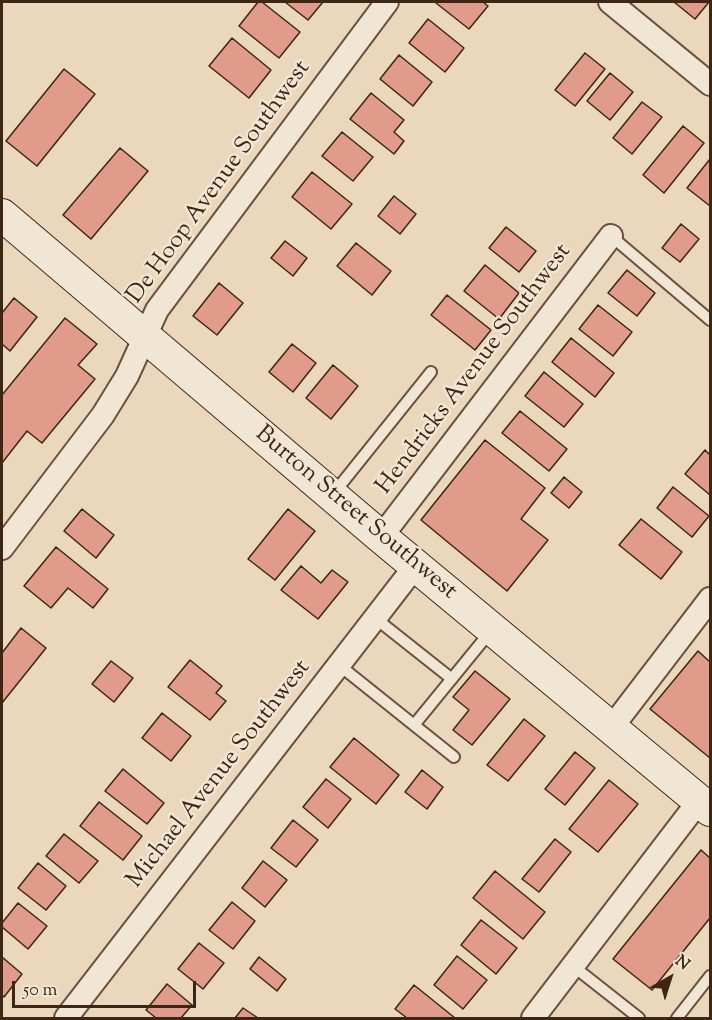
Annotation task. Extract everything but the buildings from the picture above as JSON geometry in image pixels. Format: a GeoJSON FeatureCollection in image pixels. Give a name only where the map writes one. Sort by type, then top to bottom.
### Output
{"type":"FeatureCollection","features":[{"type":"Feature","properties":{"kind":"main road","name":"Burton Street Southwest"},"geometry":{"type":"LineString","coordinates":[[2,215],[332,496],[705,806]]}},
{"type":"Feature","properties":{"kind":"street","name":"De Hoop Avenue Southwest"},"geometry":{"type":"LineString","coordinates":[[2,548],[103,415],[127,376],[157,310],[387,2]]}},
{"type":"Feature","properties":{"kind":"street"},"geometry":{"type":"LineString","coordinates":[[610,2],[711,84]]}},
{"type":"Feature","properties":{"kind":"street","name":"Hendricks Avenue Southwest"},"geometry":{"type":"LineString","coordinates":[[381,537],[611,236]]}},
{"type":"Feature","properties":{"kind":"street","name":"Michael Avenue Southwest"},"geometry":{"type":"LineString","coordinates":[[66,1018],[416,565]]}},
{"type":"Feature","properties":{"kind":"street"},"geometry":{"type":"LineString","coordinates":[[612,727],[711,598]]}},
{"type":"Feature","properties":{"kind":"street"},"geometry":{"type":"LineString","coordinates":[[533,1018],[705,806]]}},
{"type":"Feature","properties":{"kind":"lane"},"geometry":{"type":"LineString","coordinates":[[611,236],[711,320]]}},
{"type":"Feature","properties":{"kind":"lane"},"geometry":{"type":"LineString","coordinates":[[332,496],[431,372]]}},
{"type":"Feature","properties":{"kind":"lane"},"geometry":{"type":"LineString","coordinates":[[375,618],[452,679]]}},
{"type":"Feature","properties":{"kind":"lane"},"geometry":{"type":"LineString","coordinates":[[414,725],[493,629]]}},
{"type":"Feature","properties":{"kind":"lane"},"geometry":{"type":"LineString","coordinates":[[339,665],[454,757]]}},
{"type":"Feature","properties":{"kind":"lane"},"geometry":{"type":"LineString","coordinates":[[573,966],[639,1018]]}},
{"type":"Feature","properties":{"kind":"lane"},"geometry":{"type":"LineString","coordinates":[[676,1018],[711,976]]}}]}
